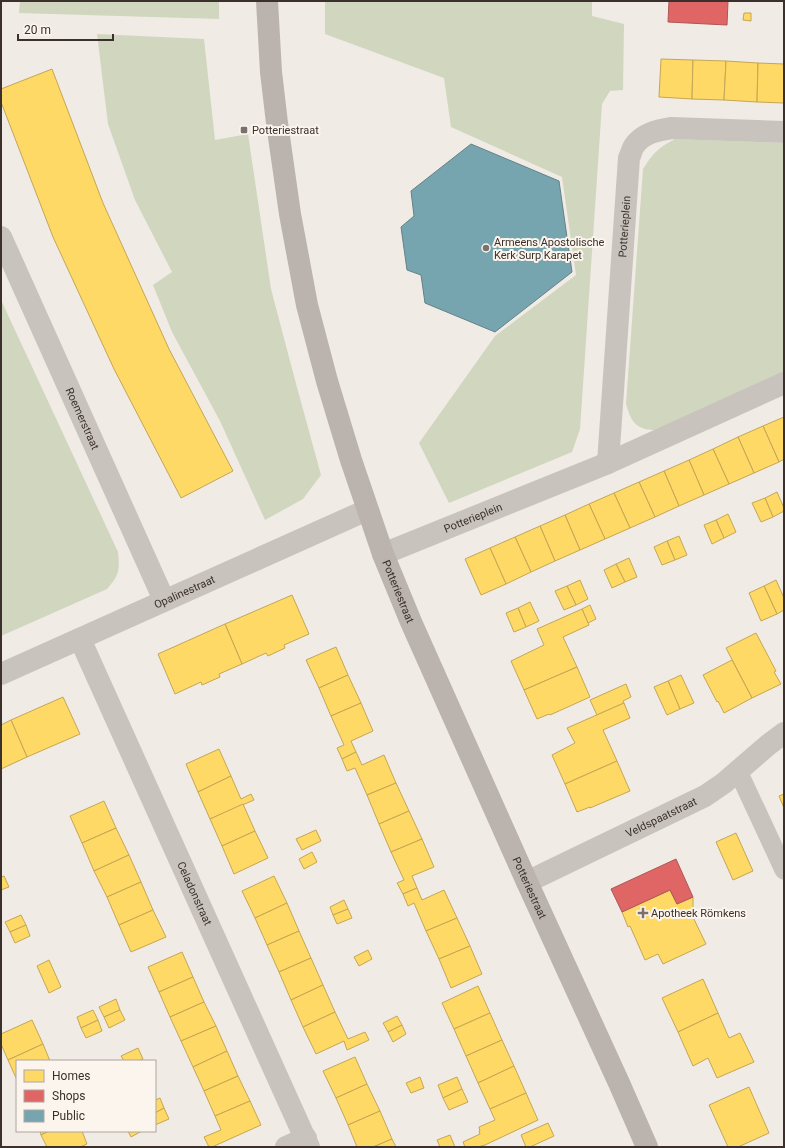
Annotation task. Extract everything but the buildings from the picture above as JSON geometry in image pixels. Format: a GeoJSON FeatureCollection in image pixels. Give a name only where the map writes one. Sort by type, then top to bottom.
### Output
{"type":"FeatureCollection","features":[{"type":"Feature","properties":{"kind":"street","name":"Potteriestraat"},"geometry":{"type":"LineString","coordinates":[[267,1],[271,72],[278,136],[290,214],[306,297],[327,381],[367,510],[411,622],[526,882],[647,1147]]}},
{"type":"Feature","properties":{"kind":"street","name":"Potterieplein"},"geometry":{"type":"LineString","coordinates":[[608,463],[629,158],[634,145],[649,133],[672,128],[784,132]]}},
{"type":"Feature","properties":{"kind":"street","name":"Roemerstraat"},"geometry":{"type":"LineString","coordinates":[[1,237],[164,600]]}},
{"type":"Feature","properties":{"kind":"street","name":"Potterieplein"},"geometry":{"type":"LineString","coordinates":[[383,554],[608,463],[784,383]]}},
{"type":"Feature","properties":{"kind":"street","name":"Opalinestraat"},"geometry":{"type":"LineString","coordinates":[[1,674],[367,510]]}},
{"type":"Feature","properties":{"kind":"street","name":"Celadonstraat"},"geometry":{"type":"LineString","coordinates":[[80,638],[308,1143]]}},
{"type":"Feature","properties":{"kind":"street","name":"Veldspaatstraat"},"geometry":{"type":"LineString","coordinates":[[526,882],[705,796],[724,783],[768,745],[784,734]]}},
{"type":"Feature","properties":{"kind":"street"},"geometry":{"type":"LineString","coordinates":[[286,1147],[308,1143]]}},
{"type":"Feature","properties":{"kind":"lane"},"geometry":{"type":"LineString","coordinates":[[738,771],[784,870]]}},
{"type":"Feature","properties":{"kind":"green space"},"geometry":{"type":"Polygon","coordinates":[[[20,1],[219,1],[219,19],[19,13],[20,1]]]}},
{"type":"Feature","properties":{"kind":"green space"},"geometry":{"type":"Polygon","coordinates":[[[325,1],[592,1],[592,16],[624,24],[623,90],[610,91],[602,104],[580,429],[572,452],[449,503],[419,443],[495,336],[576,275],[562,177],[451,127],[444,78],[325,34],[325,1]]]}},
{"type":"Feature","properties":{"kind":"green space"},"geometry":{"type":"Polygon","coordinates":[[[97,34],[204,39],[215,140],[248,134],[271,289],[321,475],[303,499],[265,520],[220,421],[172,332],[153,285],[172,272],[135,200],[108,124],[97,34]]]}},
{"type":"Feature","properties":{"kind":"green space"},"geometry":{"type":"Polygon","coordinates":[[[675,139],[784,143],[784,373],[656,430],[649,430],[635,424],[630,416],[626,404],[643,169],[656,151],[675,139]]]}},
{"type":"Feature","properties":{"kind":"green space"},"geometry":{"type":"Polygon","coordinates":[[[1,300],[118,552],[119,568],[114,580],[107,589],[1,636],[1,300]]]}},
{"type":"Feature","properties":{"kind":"place","name":"Potteriestraat"},"geometry":{"type":"Point","coordinates":[244,130]}},
{"type":"Feature","properties":{"kind":"place","name":"Armeens Apostolische Kerk Surp Karapet"},"geometry":{"type":"Point","coordinates":[486,248]}},
{"type":"Feature","properties":{"kind":"place","name":"Apotheek Römkens"},"geometry":{"type":"Point","coordinates":[643,913]}}]}
